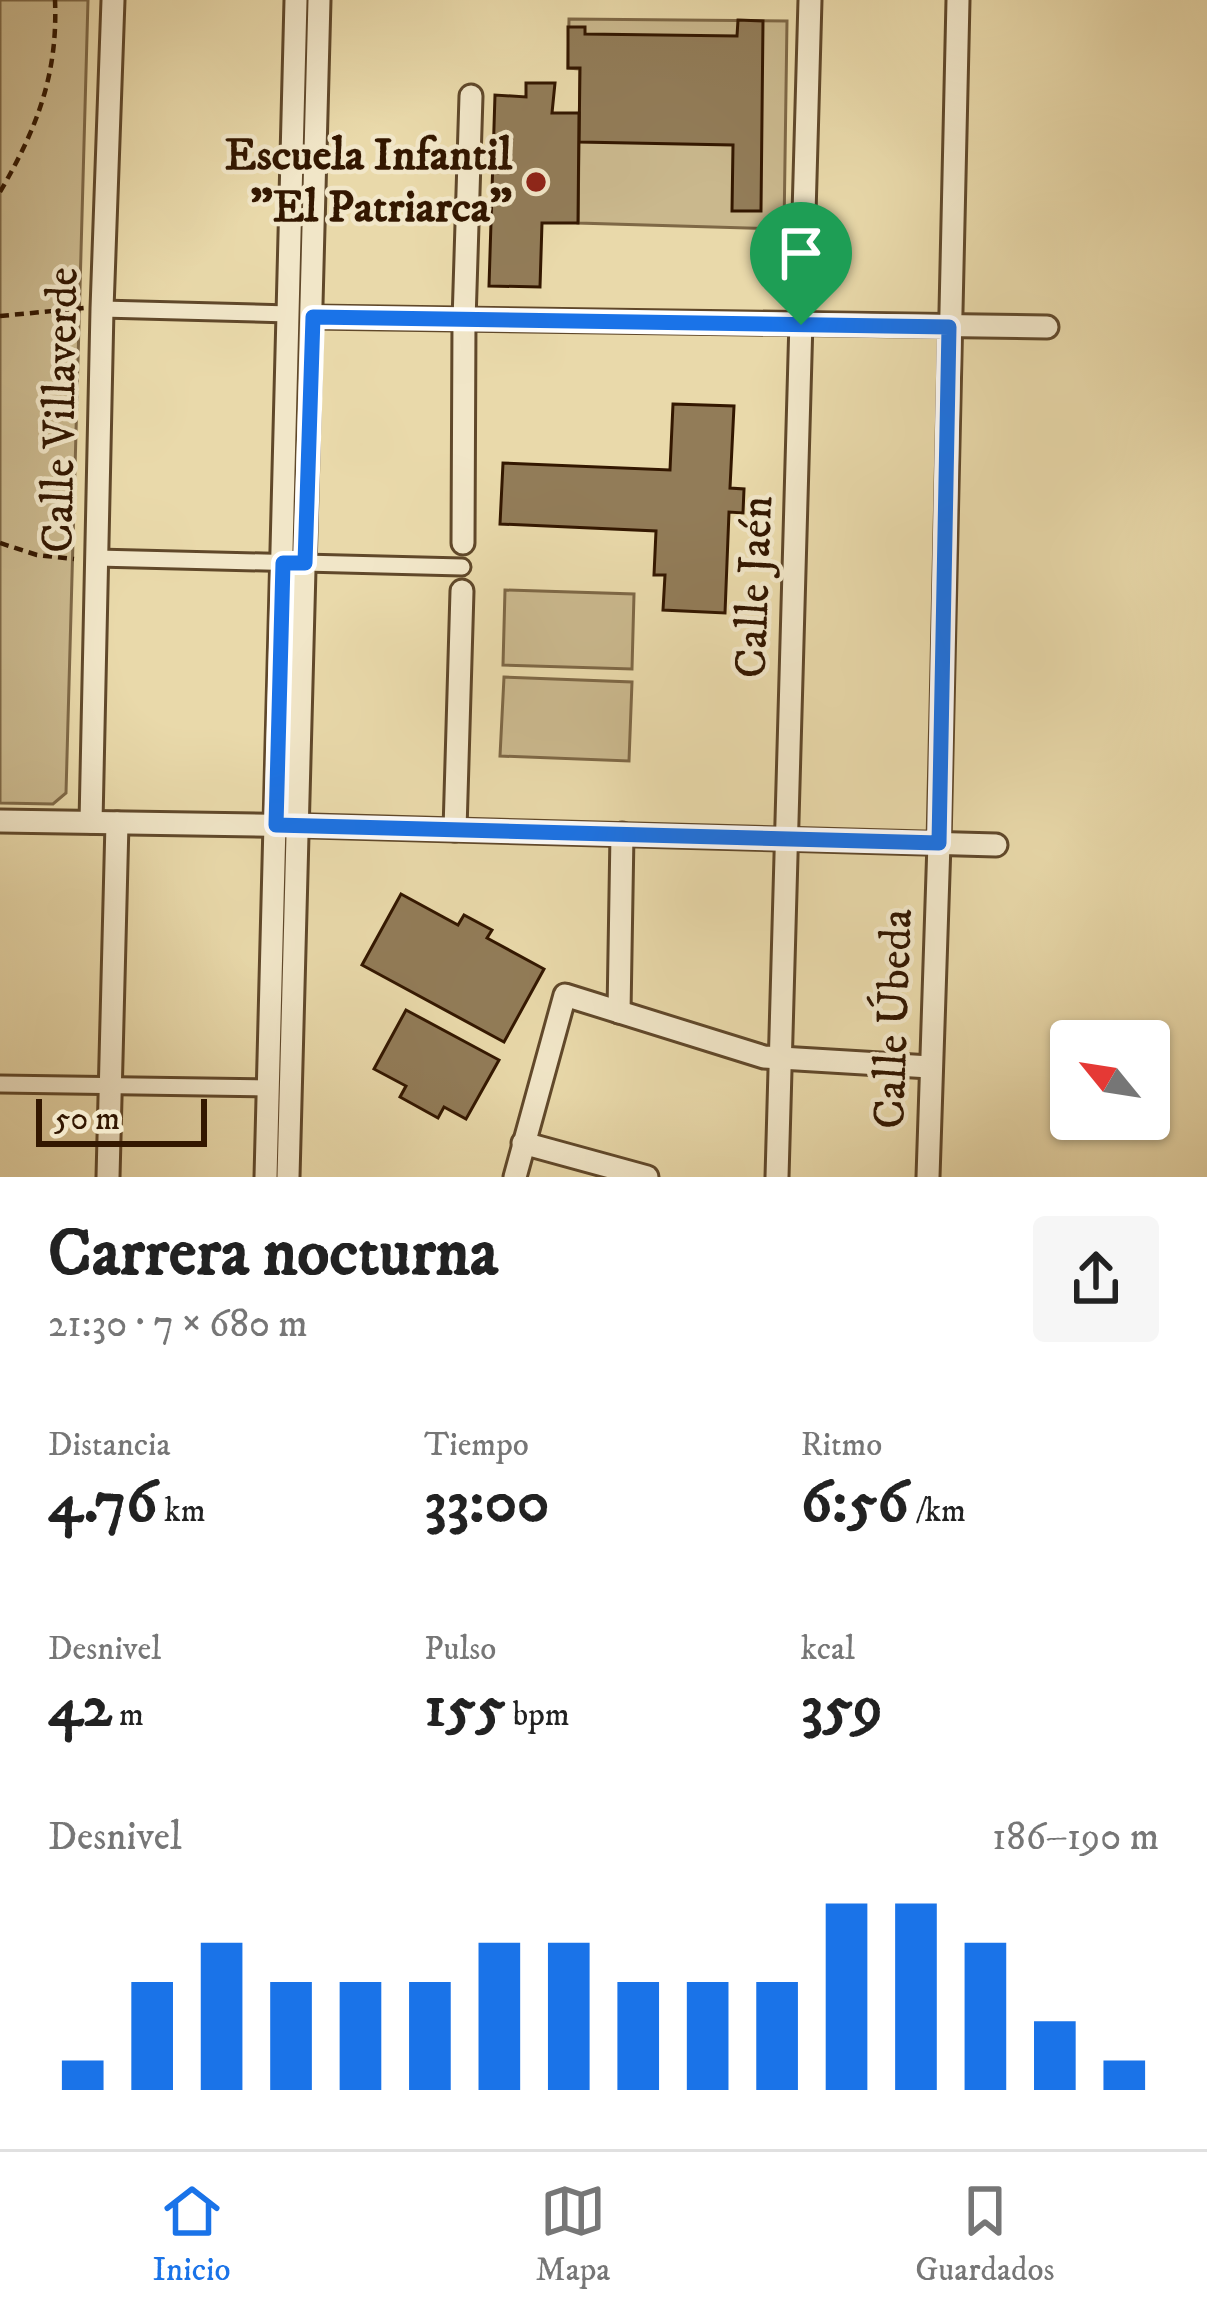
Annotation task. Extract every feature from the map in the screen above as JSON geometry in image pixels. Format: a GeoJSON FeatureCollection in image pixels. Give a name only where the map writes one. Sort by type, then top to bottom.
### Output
{"type":"FeatureCollection","features":[{"type":"Feature","properties":{"kind":"street","name":"Calle Villaverde"},"geometry":{"type":"LineString","coordinates":[[91,822],[113,0]]}},
{"type":"Feature","properties":{"kind":"street"},"geometry":{"type":"LineString","coordinates":[[294,563],[289,314],[296,0]]}},
{"type":"Feature","properties":{"kind":"street"},"geometry":{"type":"LineString","coordinates":[[288,1177],[286,825],[294,563],[313,317],[319,0]]}},
{"type":"Feature","properties":{"kind":"street","name":"Calle Jaén"},"geometry":{"type":"LineString","coordinates":[[777,1177],[810,0]]}},
{"type":"Feature","properties":{"kind":"street","name":"Calle Úbeda"},"geometry":{"type":"LineString","coordinates":[[928,1177],[958,0]]}},
{"type":"Feature","properties":{"kind":"street"},"geometry":{"type":"LineString","coordinates":[[463,543],[471,96]]}},
{"type":"Feature","properties":{"kind":"street"},"geometry":{"type":"LineString","coordinates":[[102,309],[289,314]]}},
{"type":"Feature","properties":{"kind":"street"},"geometry":{"type":"LineString","coordinates":[[313,317],[1047,327]]}},
{"type":"Feature","properties":{"kind":"street"},"geometry":{"type":"LineString","coordinates":[[97,558],[462,567]]}},
{"type":"Feature","properties":{"kind":"street"},"geometry":{"type":"LineString","coordinates":[[455,830],[462,591]]}},
{"type":"Feature","properties":{"kind":"street"},"geometry":{"type":"LineString","coordinates":[[0,820],[996,845]]}},
{"type":"Feature","properties":{"kind":"street"},"geometry":{"type":"LineString","coordinates":[[108,1177],[117,823]]}},
{"type":"Feature","properties":{"kind":"street"},"geometry":{"type":"LineString","coordinates":[[266,1177],[286,825]]}},
{"type":"Feature","properties":{"kind":"street"},"geometry":{"type":"LineString","coordinates":[[619,1012],[622,834]]}},
{"type":"Feature","properties":{"kind":"street"},"geometry":{"type":"LineString","coordinates":[[514,1177],[565,995],[750,1053],[930,1067]]}},
{"type":"Feature","properties":{"kind":"street"},"geometry":{"type":"LineString","coordinates":[[0,1084],[268,1088]]}},
{"type":"Feature","properties":{"kind":"street"},"geometry":{"type":"LineString","coordinates":[[524,1143],[647,1177]]}},
{"type":"Feature","properties":{"kind":"path"},"geometry":{"type":"LineString","coordinates":[[0,192],[25,149],[48,86],[56,0]]}},
{"type":"Feature","properties":{"kind":"path"},"geometry":{"type":"LineString","coordinates":[[0,316],[102,309]]}},
{"type":"Feature","properties":{"kind":"path"},"geometry":{"type":"LineString","coordinates":[[0,544],[37,555],[97,558]]}},
{"type":"Feature","properties":{"kind":"shaded area"},"geometry":{"type":"Polygon","coordinates":[[[0,0],[88,0],[66,793],[53,804],[0,803],[0,0]]]}},
{"type":"Feature","properties":{"kind":"shaded area"},"geometry":{"type":"Polygon","coordinates":[[[569,19],[787,21],[784,229],[578,223],[580,69],[568,68],[569,19]]]}},
{"type":"Feature","properties":{"kind":"shaded area"},"geometry":{"type":"Polygon","coordinates":[[[505,590],[634,594],[632,669],[503,665],[505,590]]]}},
{"type":"Feature","properties":{"kind":"shaded area"},"geometry":{"type":"Polygon","coordinates":[[[504,677],[632,682],[629,761],[500,756],[504,677]]]}},
{"type":"Feature","properties":{"kind":"building"},"geometry":{"type":"Polygon","coordinates":[[[738,20],[763,21],[761,211],[732,211],[733,145],[579,142],[580,68],[568,68],[568,27],[585,27],[585,34],[737,36],[738,20]]]}},
{"type":"Feature","properties":{"kind":"building","name":"Escuela Infantil \"El Patriarca\""},"geometry":{"type":"Polygon","coordinates":[[[526,83],[555,83],[552,113],[579,113],[578,223],[542,223],[540,287],[489,286],[495,95],[526,97],[526,83]]]}},
{"type":"Feature","properties":{"kind":"building"},"geometry":{"type":"Polygon","coordinates":[[[673,404],[734,406],[730,488],[744,489],[743,513],[729,512],[725,613],[663,610],[665,575],[654,575],[656,531],[500,524],[503,463],[670,470],[673,404]]]}},
{"type":"Feature","properties":{"kind":"building"},"geometry":{"type":"Polygon","coordinates":[[[401,894],[458,925],[464,915],[492,930],[487,938],[544,969],[504,1042],[362,965],[401,894]]]}},
{"type":"Feature","properties":{"kind":"building"},"geometry":{"type":"Polygon","coordinates":[[[406,1010],[499,1060],[466,1119],[444,1107],[438,1118],[400,1097],[406,1086],[374,1069],[406,1010]]]}},
{"type":"Feature","properties":{"kind":"place","name":"Escuela Infantil \"El Patriarca\""},"geometry":{"type":"Point","coordinates":[536,182]}},
{"type":"Feature","properties":{"kind":"route"},"geometry":{"type":"LineString","coordinates":[[313,317],[801,325],[949,327],[939,843],[276,825],[283,563],[305,563],[313,317]]}}]}
